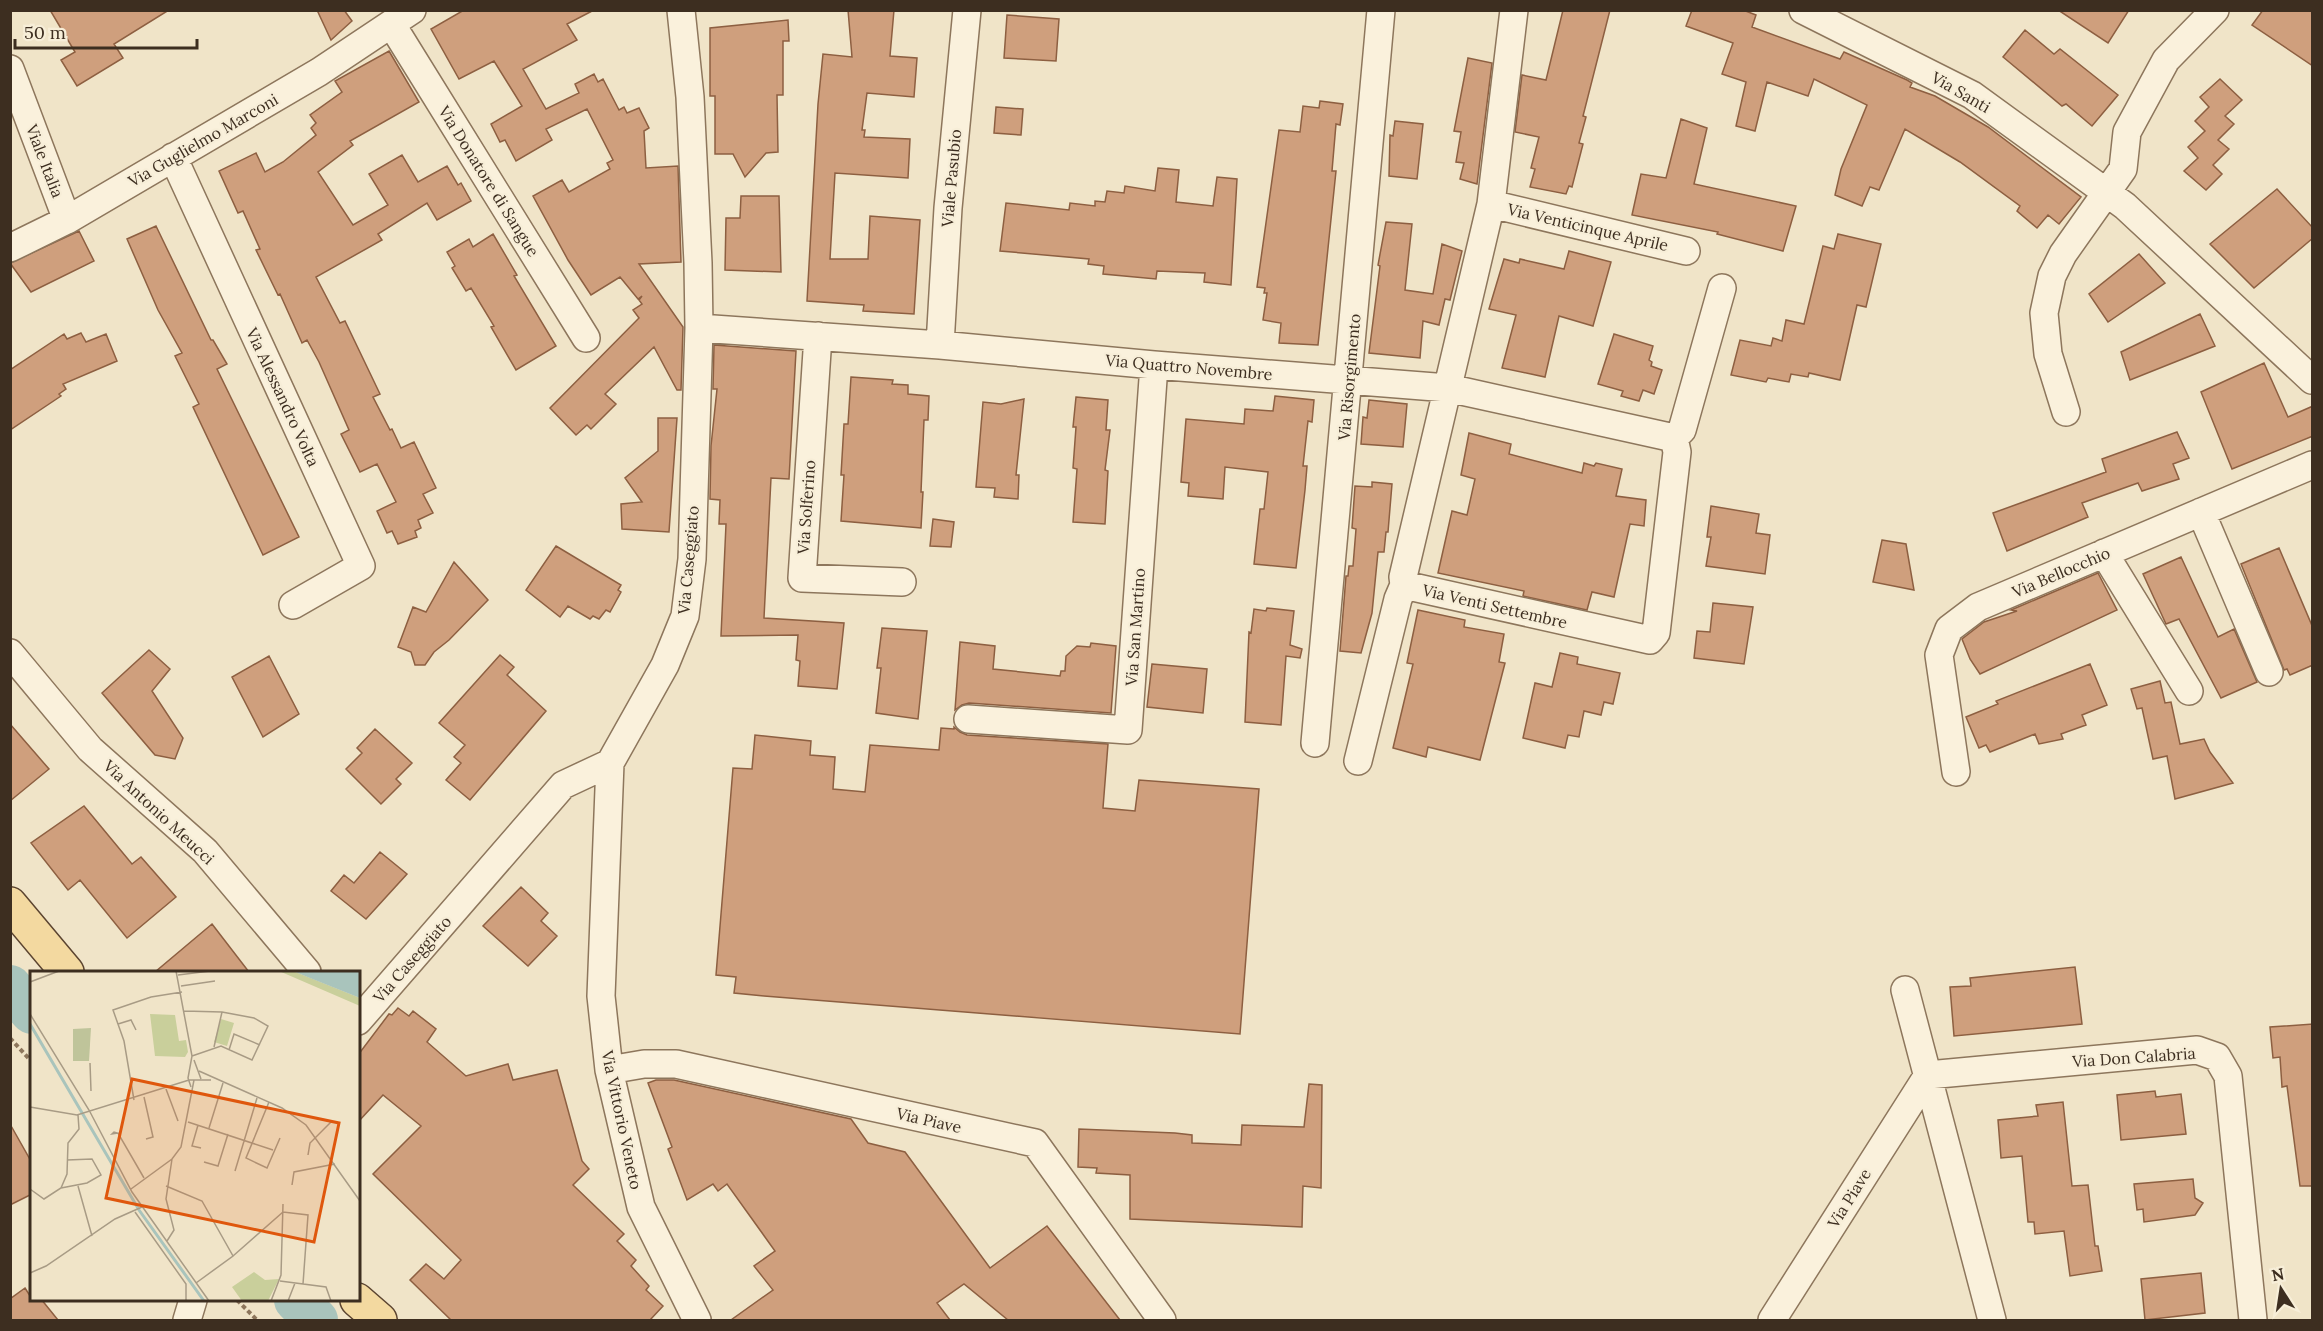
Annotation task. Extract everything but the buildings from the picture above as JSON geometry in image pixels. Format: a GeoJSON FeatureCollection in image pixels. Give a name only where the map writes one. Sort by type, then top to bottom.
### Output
{"type":"FeatureCollection","features":[{"type":"Feature","properties":{"kind":"main road"},"geometry":{"type":"LineString","coordinates":[[10,904],[66,971]]}},
{"type":"Feature","properties":{"kind":"main road"},"geometry":{"type":"LineString","coordinates":[[359,1301],[380,1320]]}},
{"type":"Feature","properties":{"kind":"street","name":"Via Caseggiato"},"geometry":{"type":"LineString","coordinates":[[360,1019],[562,785],[610,763],[665,665],[685,616],[692,559],[699,328],[690,97],[681,10]]}},
{"type":"Feature","properties":{"kind":"street","name":"Viale Pasubio"},"geometry":{"type":"LineString","coordinates":[[940,345],[948,208],[967,10]]}},
{"type":"Feature","properties":{"kind":"street","name":"Via Risorgimento"},"geometry":{"type":"LineString","coordinates":[[1315,743],[1381,10]]}},
{"type":"Feature","properties":{"kind":"street","name":"Via Venticinque Aprile"},"geometry":{"type":"LineString","coordinates":[[1448,388],[1491,204],[1514,10]]}},
{"type":"Feature","properties":{"kind":"street","name":"Via Santi"},"geometry":{"type":"LineString","coordinates":[[1803,10],[1972,95],[2106,194],[2126,206],[2313,380]]}},
{"type":"Feature","properties":{"kind":"street"},"geometry":{"type":"LineString","coordinates":[[2066,412],[2048,354],[2044,313],[2052,276],[2063,254],[2123,169],[2127,132],[2166,60],[2216,10]]}},
{"type":"Feature","properties":{"kind":"street","name":"Via Guglielmo Marconi"},"geometry":{"type":"LineString","coordinates":[[10,248],[67,220],[319,72],[402,17]]}},
{"type":"Feature","properties":{"kind":"street","name":"Via Donatore di Sangue"},"geometry":{"type":"LineString","coordinates":[[402,17],[586,338]]}},
{"type":"Feature","properties":{"kind":"street","name":"Viale Italia"},"geometry":{"type":"LineString","coordinates":[[10,69],[67,220]]}},
{"type":"Feature","properties":{"kind":"street","name":"Via Alessandro Volta"},"geometry":{"type":"LineString","coordinates":[[173,157],[361,566],[293,605]]}},
{"type":"Feature","properties":{"kind":"street","name":"Via Venticinque Aprile"},"geometry":{"type":"LineString","coordinates":[[1491,204],[1686,250]]}},
{"type":"Feature","properties":{"kind":"street"},"geometry":{"type":"LineString","coordinates":[[1674,438],[1682,430],[1722,288]]}},
{"type":"Feature","properties":{"kind":"street","name":"Via Quattro Novembre"},"geometry":{"type":"LineString","coordinates":[[699,328],[940,345],[1154,365],[1448,388],[1674,438]]}},
{"type":"Feature","properties":{"kind":"street","name":"Via Solferino"},"geometry":{"type":"LineString","coordinates":[[818,336],[802,578],[902,582]]}},
{"type":"Feature","properties":{"kind":"street","name":"Via San Martino"},"geometry":{"type":"LineString","coordinates":[[968,719],[1128,730],[1154,365]]}},
{"type":"Feature","properties":{"kind":"street","name":"Via Venti Settembre"},"geometry":{"type":"LineString","coordinates":[[1448,388],[1403,577],[1404,585],[1643,640],[1650,640],[1656,633],[1677,452],[1674,438]]}},
{"type":"Feature","properties":{"kind":"street","name":"Via Bellocchio"},"geometry":{"type":"LineString","coordinates":[[1956,772],[1939,655],[1950,629],[1978,607],[2313,465]]}},
{"type":"Feature","properties":{"kind":"street"},"geometry":{"type":"LineString","coordinates":[[2201,512],[2269,672]]}},
{"type":"Feature","properties":{"kind":"street"},"geometry":{"type":"LineString","coordinates":[[2104,553],[2189,691]]}},
{"type":"Feature","properties":{"kind":"street"},"geometry":{"type":"LineString","coordinates":[[1358,761],[1398,598],[1404,585]]}},
{"type":"Feature","properties":{"kind":"street","name":"Via Antonio Meucci"},"geometry":{"type":"LineString","coordinates":[[10,653],[90,749],[205,851],[306,971]]}},
{"type":"Feature","properties":{"kind":"street","name":"Via Vittorio Veneto"},"geometry":{"type":"LineString","coordinates":[[610,763],[601,996],[609,1070],[641,1207],[697,1320]]}},
{"type":"Feature","properties":{"kind":"street"},"geometry":{"type":"LineString","coordinates":[[1905,990],[1992,1320]]}},
{"type":"Feature","properties":{"kind":"street","name":"Via Don Calabria"},"geometry":{"type":"LineString","coordinates":[[1928,1075],[2197,1050],[2217,1057],[2228,1076],[2253,1320]]}},
{"type":"Feature","properties":{"kind":"street","name":"Via Piave"},"geometry":{"type":"LineString","coordinates":[[609,1070],[645,1064],[685,1066],[1035,1143],[1162,1320]]}},
{"type":"Feature","properties":{"kind":"street","name":"Via Piave"},"geometry":{"type":"LineString","coordinates":[[1772,1320],[1928,1075]]}},
{"type":"Feature","properties":{"kind":"street"},"geometry":{"type":"LineString","coordinates":[[187,1320],[192,1301]]}},
{"type":"Feature","properties":{"kind":"path"},"geometry":{"type":"LineString","coordinates":[[10,1038],[30,1060]]}},
{"type":"Feature","properties":{"kind":"path"},"geometry":{"type":"LineString","coordinates":[[239,1301],[257,1320]]}},
{"type":"Feature","properties":{"kind":"waterway"},"geometry":{"type":"LineString","coordinates":[[10,987],[30,1010]]}},
{"type":"Feature","properties":{"kind":"waterway"},"geometry":{"type":"LineString","coordinates":[[297,1301],[316,1320]]}}]}
